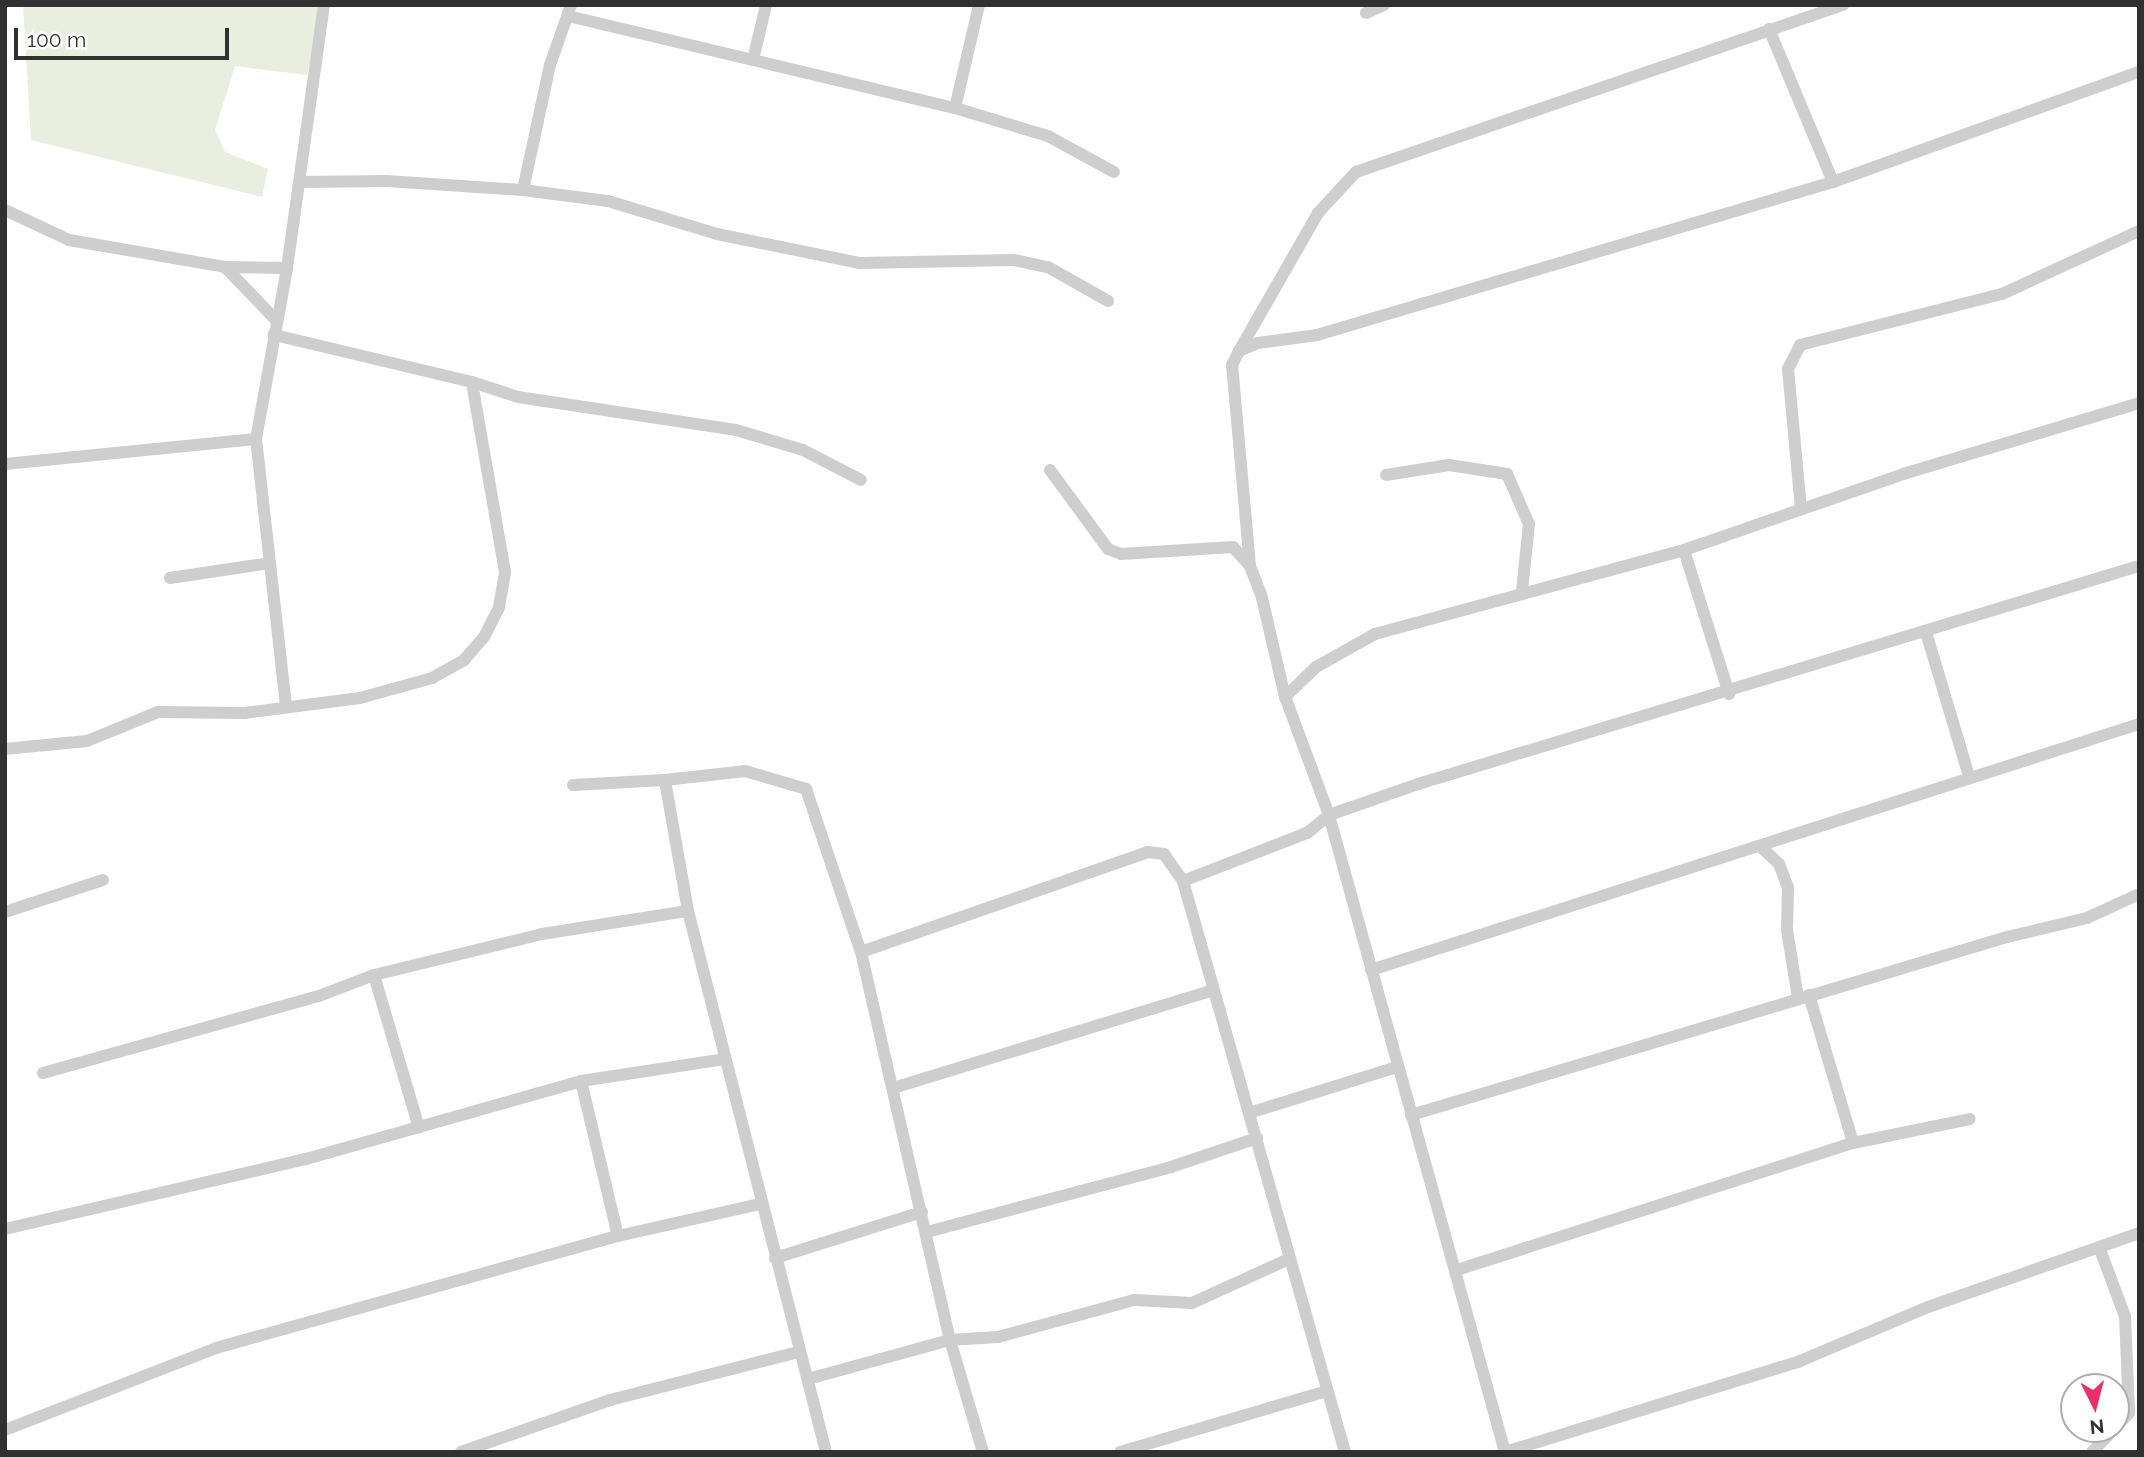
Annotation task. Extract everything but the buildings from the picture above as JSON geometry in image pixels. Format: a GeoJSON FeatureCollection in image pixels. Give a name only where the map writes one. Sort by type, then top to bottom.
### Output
{"type":"FeatureCollection","features":[{"type":"Feature","properties":{"kind":"street"},"geometry":{"type":"LineString","coordinates":[[286,706],[256,439],[287,268],[324,5]]}},
{"type":"Feature","properties":{"kind":"street"},"geometry":{"type":"LineString","coordinates":[[752,60],[766,5]]}},
{"type":"Feature","properties":{"kind":"street"},"geometry":{"type":"LineString","coordinates":[[955,108],[979,5]]}},
{"type":"Feature","properties":{"kind":"street"},"geometry":{"type":"LineString","coordinates":[[1366,13],[1384,5]]}},
{"type":"Feature","properties":{"kind":"street"},"geometry":{"type":"LineString","coordinates":[[1843,5],[1356,172],[1318,213],[1232,365],[1250,566],[1285,697],[1329,815],[1397,1067],[1457,1270],[1505,1452],[1800,1361],[1928,1307],[2139,1233]]}},
{"type":"Feature","properties":{"kind":"street"},"geometry":{"type":"LineString","coordinates":[[523,190],[550,65],[569,11],[752,60],[955,108],[1048,136],[1114,172]]}},
{"type":"Feature","properties":{"kind":"street"},"geometry":{"type":"LineString","coordinates":[[1769,29],[1833,182]]}},
{"type":"Feature","properties":{"kind":"street"},"geometry":{"type":"LineString","coordinates":[[1239,351],[1258,343],[1317,335],[1833,182],[2139,72]]}},
{"type":"Feature","properties":{"kind":"street"},"geometry":{"type":"LineString","coordinates":[[299,182],[387,181],[523,190],[608,201],[717,234],[860,263],[1014,261],[1048,267],[1108,301]]}},
{"type":"Feature","properties":{"kind":"street"},"geometry":{"type":"LineString","coordinates":[[5,210],[69,240],[225,267],[287,268]]}},
{"type":"Feature","properties":{"kind":"street"},"geometry":{"type":"LineString","coordinates":[[1801,509],[1788,369],[1800,345],[2002,294],[2139,231]]}},
{"type":"Feature","properties":{"kind":"street"},"geometry":{"type":"LineString","coordinates":[[225,267],[277,321]]}},
{"type":"Feature","properties":{"kind":"street"},"geometry":{"type":"LineString","coordinates":[[274,335],[472,382],[518,397],[736,430],[803,450],[861,480]]}},
{"type":"Feature","properties":{"kind":"street"},"geometry":{"type":"LineString","coordinates":[[5,749],[87,741],[158,712],[244,713],[360,698],[432,678],[464,660],[484,637],[499,607],[505,572],[472,382]]}},
{"type":"Feature","properties":{"kind":"street"},"geometry":{"type":"LineString","coordinates":[[1285,697],[1316,667],[1375,634],[1522,591],[1684,550],[1801,509],[2139,403]]}},
{"type":"Feature","properties":{"kind":"street"},"geometry":{"type":"LineString","coordinates":[[5,464],[256,439]]}},
{"type":"Feature","properties":{"kind":"street"},"geometry":{"type":"LineString","coordinates":[[1386,475],[1449,465],[1507,474],[1529,524],[1522,591]]}},
{"type":"Feature","properties":{"kind":"street"},"geometry":{"type":"LineString","coordinates":[[1050,470],[1108,549],[1136,556],[1233,547],[1250,566]]}},
{"type":"Feature","properties":{"kind":"street"},"geometry":{"type":"LineString","coordinates":[[1684,550],[1729,694]]}},
{"type":"Feature","properties":{"kind":"street"},"geometry":{"type":"LineString","coordinates":[[170,578],[270,563]]}},
{"type":"Feature","properties":{"kind":"street"},"geometry":{"type":"LineString","coordinates":[[1183,881],[1307,833],[1329,815],[2139,566]]}},
{"type":"Feature","properties":{"kind":"street"},"geometry":{"type":"LineString","coordinates":[[1926,632],[1969,776]]}},
{"type":"Feature","properties":{"kind":"street"},"geometry":{"type":"LineString","coordinates":[[1371,970],[1762,848],[1969,776],[2139,724]]}},
{"type":"Feature","properties":{"kind":"street"},"geometry":{"type":"LineString","coordinates":[[573,785],[665,780],[745,771],[806,789],[861,952],[950,1339],[982,1452]]}},
{"type":"Feature","properties":{"kind":"street"},"geometry":{"type":"LineString","coordinates":[[665,780],[688,911],[760,1204],[826,1452]]}},
{"type":"Feature","properties":{"kind":"street"},"geometry":{"type":"LineString","coordinates":[[1762,848],[1779,864],[1788,887],[1787,930],[1804,996],[1853,1143]]}},
{"type":"Feature","properties":{"kind":"street"},"geometry":{"type":"LineString","coordinates":[[861,952],[1148,852],[1164,854],[1183,881],[1211,991],[1257,1138],[1287,1260],[1345,1452]]}},
{"type":"Feature","properties":{"kind":"street"},"geometry":{"type":"LineString","coordinates":[[5,912],[103,880]]}},
{"type":"Feature","properties":{"kind":"street"},"geometry":{"type":"LineString","coordinates":[[1411,1115],[1804,996],[2007,937],[2087,918],[2139,894]]}},
{"type":"Feature","properties":{"kind":"street"},"geometry":{"type":"LineString","coordinates":[[43,1073],[320,996],[374,975],[542,934],[688,911]]}},
{"type":"Feature","properties":{"kind":"street"},"geometry":{"type":"LineString","coordinates":[[374,975],[419,1128]]}},
{"type":"Feature","properties":{"kind":"street"},"geometry":{"type":"LineString","coordinates":[[893,1088],[1211,991]]}},
{"type":"Feature","properties":{"kind":"street"},"geometry":{"type":"LineString","coordinates":[[5,1228],[306,1159],[581,1081],[724,1059]]}},
{"type":"Feature","properties":{"kind":"street"},"geometry":{"type":"LineString","coordinates":[[1248,1113],[1397,1067]]}},
{"type":"Feature","properties":{"kind":"street"},"geometry":{"type":"LineString","coordinates":[[581,1081],[618,1236]]}},
{"type":"Feature","properties":{"kind":"street"},"geometry":{"type":"LineString","coordinates":[[1457,1270],[1853,1143],[1970,1119]]}},
{"type":"Feature","properties":{"kind":"street"},"geometry":{"type":"LineString","coordinates":[[927,1232],[1171,1167],[1257,1138]]}},
{"type":"Feature","properties":{"kind":"street"},"geometry":{"type":"LineString","coordinates":[[5,1430],[216,1348],[618,1236],[760,1204]]}},
{"type":"Feature","properties":{"kind":"street"},"geometry":{"type":"LineString","coordinates":[[775,1258],[922,1212]]}},
{"type":"Feature","properties":{"kind":"street"},"geometry":{"type":"LineString","coordinates":[[2099,1247],[2125,1316],[2127,1373]]}},
{"type":"Feature","properties":{"kind":"street"},"geometry":{"type":"LineString","coordinates":[[808,1379],[950,1339],[998,1337],[1134,1300],[1192,1303],[1287,1260]]}},
{"type":"Feature","properties":{"kind":"street"},"geometry":{"type":"LineString","coordinates":[[461,1452],[610,1400],[799,1352]]}},
{"type":"Feature","properties":{"kind":"street"},"geometry":{"type":"LineString","coordinates":[[1120,1452],[1327,1391]]}},
{"type":"Feature","properties":{"kind":"shaded area"},"geometry":{"type":"Polygon","coordinates":[[[23,5],[324,5],[307,75],[235,66],[215,130],[225,152],[268,169],[262,197],[31,140],[23,5]]]}}]}
